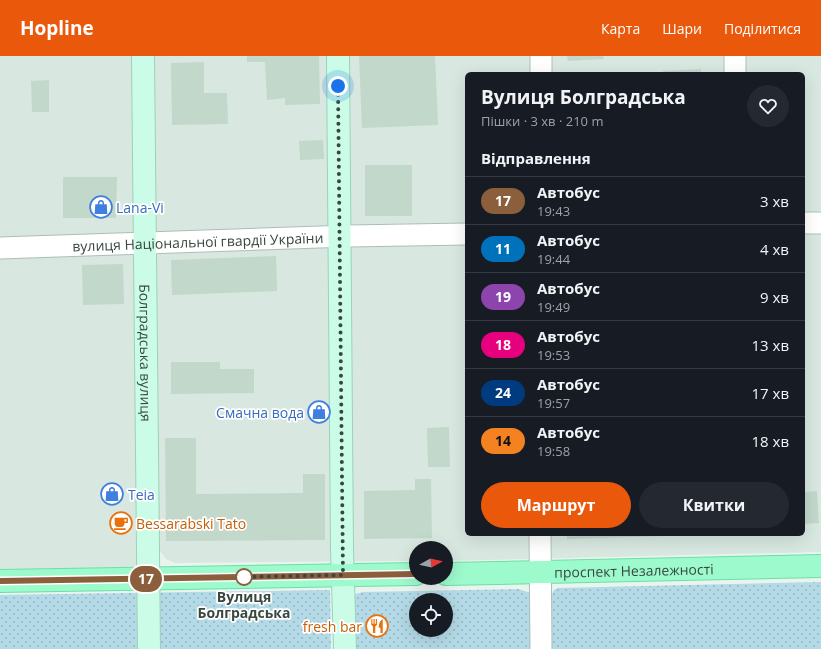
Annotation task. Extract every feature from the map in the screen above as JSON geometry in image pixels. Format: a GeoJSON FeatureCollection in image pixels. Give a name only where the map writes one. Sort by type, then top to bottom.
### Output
{"type":"FeatureCollection","features":[{"type":"Feature","properties":{"kind":"main road","name":"Болградська вулиця"},"geometry":{"type":"LineString","coordinates":[[143,56],[149,649]]}},
{"type":"Feature","properties":{"kind":"main road"},"geometry":{"type":"LineString","coordinates":[[338,56],[345,649]]}},
{"type":"Feature","properties":{"kind":"main road","name":"проспект Незалежності"},"geometry":{"type":"LineString","coordinates":[[453,574],[821,566]]}},
{"type":"Feature","properties":{"kind":"main road"},"geometry":{"type":"LineString","coordinates":[[0,581],[409,574]]}},
{"type":"Feature","properties":{"kind":"street"},"geometry":{"type":"LineString","coordinates":[[541,56],[541,72]]}},
{"type":"Feature","properties":{"kind":"street"},"geometry":{"type":"LineString","coordinates":[[734,56],[735,72]]}},
{"type":"Feature","properties":{"kind":"street"},"geometry":{"type":"LineString","coordinates":[[805,223],[821,223]]}},
{"type":"Feature","properties":{"kind":"street","name":"вулиця Національної гвардії України"},"geometry":{"type":"LineString","coordinates":[[0,248],[465,234]]}},
{"type":"Feature","properties":{"kind":"street"},"geometry":{"type":"LineString","coordinates":[[540,536],[541,649]]}},
{"type":"Feature","properties":{"kind":"shaded area"},"geometry":{"type":"Polygon","coordinates":[[[0,56],[821,56],[821,552],[453,561],[453,541],[409,541],[409,561],[175,563],[166,559],[156,546],[149,579],[0,581],[0,56]]]}},
{"type":"Feature","properties":{"kind":"shaded area"},"geometry":{"type":"Polygon","coordinates":[[[821,582],[821,649],[551,649],[551,596],[554,590],[558,588],[821,582]]]}},
{"type":"Feature","properties":{"kind":"shaded area"},"geometry":{"type":"Polygon","coordinates":[[[518,589],[531,593],[537,649],[353,649],[352,595],[363,592],[518,589]]]}},
{"type":"Feature","properties":{"kind":"shaded area"},"geometry":{"type":"Polygon","coordinates":[[[330,590],[331,649],[0,649],[0,595],[330,590]]]}},
{"type":"Feature","properties":{"kind":"building"},"geometry":{"type":"Polygon","coordinates":[[[247,56],[319,56],[320,104],[285,105],[285,98],[267,100],[265,62],[247,62],[247,56]]]}},
{"type":"Feature","properties":{"kind":"building"},"geometry":{"type":"Polygon","coordinates":[[[359,56],[435,56],[438,125],[362,128],[359,56]]]}},
{"type":"Feature","properties":{"kind":"building"},"geometry":{"type":"Polygon","coordinates":[[[567,56],[603,56],[604,59],[568,61],[567,56]]]}},
{"type":"Feature","properties":{"kind":"building"},"geometry":{"type":"Polygon","coordinates":[[[204,62],[204,93],[227,93],[228,124],[172,125],[171,63],[204,62]]]}},
{"type":"Feature","properties":{"kind":"building"},"geometry":{"type":"Polygon","coordinates":[[[701,69],[701,72],[663,71],[701,69]]]}},
{"type":"Feature","properties":{"kind":"building"},"geometry":{"type":"Polygon","coordinates":[[[49,80],[49,112],[32,112],[31,81],[49,80]]]}},
{"type":"Feature","properties":{"kind":"building"},"geometry":{"type":"Polygon","coordinates":[[[323,140],[324,159],[300,160],[299,141],[323,140]]]}},
{"type":"Feature","properties":{"kind":"building"},"geometry":{"type":"Polygon","coordinates":[[[365,165],[412,165],[412,216],[365,216],[365,165]]]}},
{"type":"Feature","properties":{"kind":"building"},"geometry":{"type":"Polygon","coordinates":[[[63,177],[117,177],[116,218],[63,218],[63,177]]]}},
{"type":"Feature","properties":{"kind":"building"},"geometry":{"type":"Polygon","coordinates":[[[276,256],[277,291],[172,295],[171,260],[276,256]]]}},
{"type":"Feature","properties":{"kind":"building"},"geometry":{"type":"Polygon","coordinates":[[[123,264],[124,304],[83,305],[82,265],[123,264]]]}},
{"type":"Feature","properties":{"kind":"building"},"geometry":{"type":"Polygon","coordinates":[[[171,362],[220,362],[220,369],[254,369],[254,393],[171,394],[171,362]]]}},
{"type":"Feature","properties":{"kind":"building"},"geometry":{"type":"Polygon","coordinates":[[[449,427],[450,467],[428,467],[427,428],[449,427]]]}},
{"type":"Feature","properties":{"kind":"building"},"geometry":{"type":"Polygon","coordinates":[[[165,438],[196,438],[196,494],[303,493],[303,474],[325,474],[325,540],[166,541],[165,438]]]}},
{"type":"Feature","properties":{"kind":"building"},"geometry":{"type":"Polygon","coordinates":[[[415,479],[431,479],[432,538],[364,539],[364,491],[415,490],[415,479]]]}},
{"type":"Feature","properties":{"kind":"building"},"geometry":{"type":"Polygon","coordinates":[[[817,491],[819,523],[805,524],[805,492],[817,491]]]}},
{"type":"Feature","properties":{"kind":"building"},"geometry":{"type":"Polygon","coordinates":[[[567,536],[664,536],[567,539],[567,536]]]}},
{"type":"Feature","properties":{"kind":"bus line","name":"17"},"geometry":{"type":"LineString","coordinates":[[0,581],[409,574]]}},
{"type":"Feature","properties":{"kind":"place","name":"Lana-Vi"},"geometry":{"type":"Point","coordinates":[101,207]}},
{"type":"Feature","properties":{"kind":"place","name":"Смачна вода"},"geometry":{"type":"Point","coordinates":[319,412]}},
{"type":"Feature","properties":{"kind":"place","name":"Teia"},"geometry":{"type":"Point","coordinates":[112,494]}},
{"type":"Feature","properties":{"kind":"place","name":"Bessarabski Tato"},"geometry":{"type":"Point","coordinates":[121,523]}},
{"type":"Feature","properties":{"kind":"place","name":"Вулиця Болградська"},"geometry":{"type":"Point","coordinates":[244,577]}},
{"type":"Feature","properties":{"kind":"place","name":"fresh bar"},"geometry":{"type":"Point","coordinates":[377,626]}},
{"type":"Feature","properties":{"kind":"route"},"geometry":{"type":"LineString","coordinates":[[244,577],[242,577],[343,575],[338,86]]}}]}
